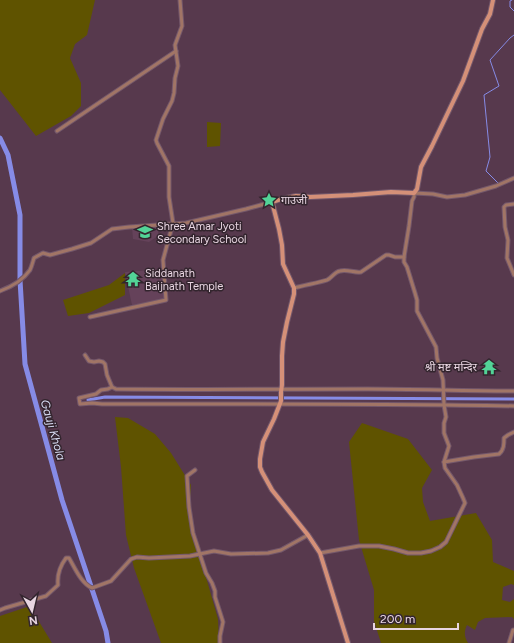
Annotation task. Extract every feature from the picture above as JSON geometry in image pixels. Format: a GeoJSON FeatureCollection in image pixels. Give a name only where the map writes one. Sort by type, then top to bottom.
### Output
{"type":"FeatureCollection","features":[{"type":"Feature","properties":{"kind":"street"},"geometry":{"type":"LineString","coordinates":[[90,317],[166,300],[163,260],[173,223],[169,197],[170,172],[169,166],[156,143],[156,140],[174,93],[175,78],[178,66],[175,45],[182,26],[180,0]]}},
{"type":"Feature","properties":{"kind":"street"},"geometry":{"type":"LineString","coordinates":[[320,553],[359,546],[394,548],[408,553],[421,552],[440,547],[446,542],[464,503],[456,485],[445,468],[444,462],[449,446],[444,433],[444,423],[446,417],[443,380],[437,358],[436,347],[417,311],[417,300],[407,267],[404,262],[404,257],[412,201],[414,193],[417,189],[421,167],[463,81],[482,29],[490,14],[493,0]]}},
{"type":"Feature","properties":{"kind":"street"},"geometry":{"type":"LineString","coordinates":[[57,131],[176,51]]}},
{"type":"Feature","properties":{"kind":"street"},"geometry":{"type":"LineString","coordinates":[[0,290],[7,288],[20,280],[30,269],[34,258],[43,253],[50,255],[72,250],[91,243],[112,229],[186,223],[296,196],[310,197],[391,192],[432,194],[447,197],[465,195],[496,186],[514,178]]}},
{"type":"Feature","properties":{"kind":"street"},"geometry":{"type":"LineString","coordinates":[[272,202],[282,245],[283,264],[294,288],[294,294],[286,322],[283,342],[283,370],[280,403],[263,442],[260,467],[272,490],[308,535],[320,553],[348,643]]}},
{"type":"Feature","properties":{"kind":"street"},"geometry":{"type":"LineString","coordinates":[[514,204],[506,205],[504,207],[505,227],[508,240],[507,258],[514,275]]}},
{"type":"Feature","properties":{"kind":"street"},"geometry":{"type":"LineString","coordinates":[[294,288],[329,279],[335,273],[342,270],[357,273],[361,272],[386,255],[404,257]]}},
{"type":"Feature","properties":{"kind":"street"},"geometry":{"type":"LineString","coordinates":[[85,355],[89,361],[103,362],[105,364],[107,375],[112,387]]}},
{"type":"Feature","properties":{"kind":"street"},"geometry":{"type":"LineString","coordinates":[[514,391],[444,392],[369,389],[281,391],[116,389],[112,387],[101,390],[96,394],[79,398],[80,404],[280,403],[514,406]]}},
{"type":"Feature","properties":{"kind":"street"},"geometry":{"type":"LineString","coordinates":[[444,462],[499,454],[504,449],[504,438],[514,432]]}},
{"type":"Feature","properties":{"kind":"street"},"geometry":{"type":"LineString","coordinates":[[195,470],[187,476],[189,507],[193,533],[206,573],[215,591],[215,597],[223,622],[220,643]]}},
{"type":"Feature","properties":{"kind":"street"},"geometry":{"type":"LineString","coordinates":[[0,610],[46,596],[58,585],[57,579],[60,566],[66,558],[69,558],[80,576],[88,586],[92,588],[112,581],[131,559],[200,555],[214,551],[231,554],[276,552],[308,535]]}},
{"type":"Feature","properties":{"kind":"street"},"geometry":{"type":"LineString","coordinates":[[509,643],[514,630]]}},
{"type":"Feature","properties":{"kind":"shaded area"},"geometry":{"type":"Polygon","coordinates":[[[0,0],[95,0],[87,35],[75,44],[70,58],[81,83],[81,106],[71,116],[36,136],[0,90],[0,0]]]}},
{"type":"Feature","properties":{"kind":"shaded area"},"geometry":{"type":"Polygon","coordinates":[[[207,122],[221,123],[220,146],[207,147],[207,122]]]}},
{"type":"Feature","properties":{"kind":"shaded area","name":"Shree Amar Jyoti Secondary School"},"geometry":{"type":"Polygon","coordinates":[[[158,225],[158,236],[149,242],[133,239],[132,227],[158,225]]]}},
{"type":"Feature","properties":{"kind":"shaded area"},"geometry":{"type":"Polygon","coordinates":[[[163,269],[165,300],[132,305],[125,272],[163,269]]]}},
{"type":"Feature","properties":{"kind":"shaded area"},"geometry":{"type":"Polygon","coordinates":[[[125,273],[125,295],[89,313],[68,316],[63,300],[109,285],[125,273]]]}},
{"type":"Feature","properties":{"kind":"shaded area"},"geometry":{"type":"Polygon","coordinates":[[[115,417],[128,418],[155,434],[171,453],[191,485],[190,521],[218,619],[219,643],[161,643],[134,568],[126,535],[121,467],[115,417]]]}},
{"type":"Feature","properties":{"kind":"shaded area"},"geometry":{"type":"Polygon","coordinates":[[[362,423],[408,439],[432,470],[422,488],[423,502],[430,521],[476,513],[492,540],[493,562],[514,571],[514,585],[511,584],[503,587],[502,600],[510,602],[514,599],[514,619],[512,617],[485,618],[478,622],[475,630],[467,625],[465,634],[468,643],[381,643],[374,621],[374,590],[359,540],[349,442],[362,423]]]}},
{"type":"Feature","properties":{"kind":"shaded area"},"geometry":{"type":"Polygon","coordinates":[[[27,607],[38,620],[52,643],[0,643],[0,616],[27,607]]]}},
{"type":"Feature","properties":{"kind":"waterway"},"geometry":{"type":"LineString","coordinates":[[512,0],[510,1],[510,7],[514,11]]}},
{"type":"Feature","properties":{"kind":"waterway"},"geometry":{"type":"LineString","coordinates":[[498,183],[486,171],[490,157],[484,95],[499,86],[490,60],[514,35]]}},
{"type":"Feature","properties":{"kind":"waterway","name":"Gauji Khola"},"geometry":{"type":"LineString","coordinates":[[0,138],[8,155],[20,215],[20,280],[25,364],[62,500],[106,631],[108,643]]}},
{"type":"Feature","properties":{"kind":"waterway"},"geometry":{"type":"LineString","coordinates":[[88,400],[105,397],[514,399]]}},
{"type":"Feature","properties":{"kind":"place","name":"गाउजी"},"geometry":{"type":"Point","coordinates":[269,200]}},
{"type":"Feature","properties":{"kind":"place","name":"Shree Amar Jyoti Secondary School"},"geometry":{"type":"Point","coordinates":[145,232]}},
{"type":"Feature","properties":{"kind":"place","name":"Siddanath Baijnath Temple"},"geometry":{"type":"Point","coordinates":[133,279]}},
{"type":"Feature","properties":{"kind":"place","name":"श्री मष्ट मन्दिर"},"geometry":{"type":"Point","coordinates":[489,367]}}]}
